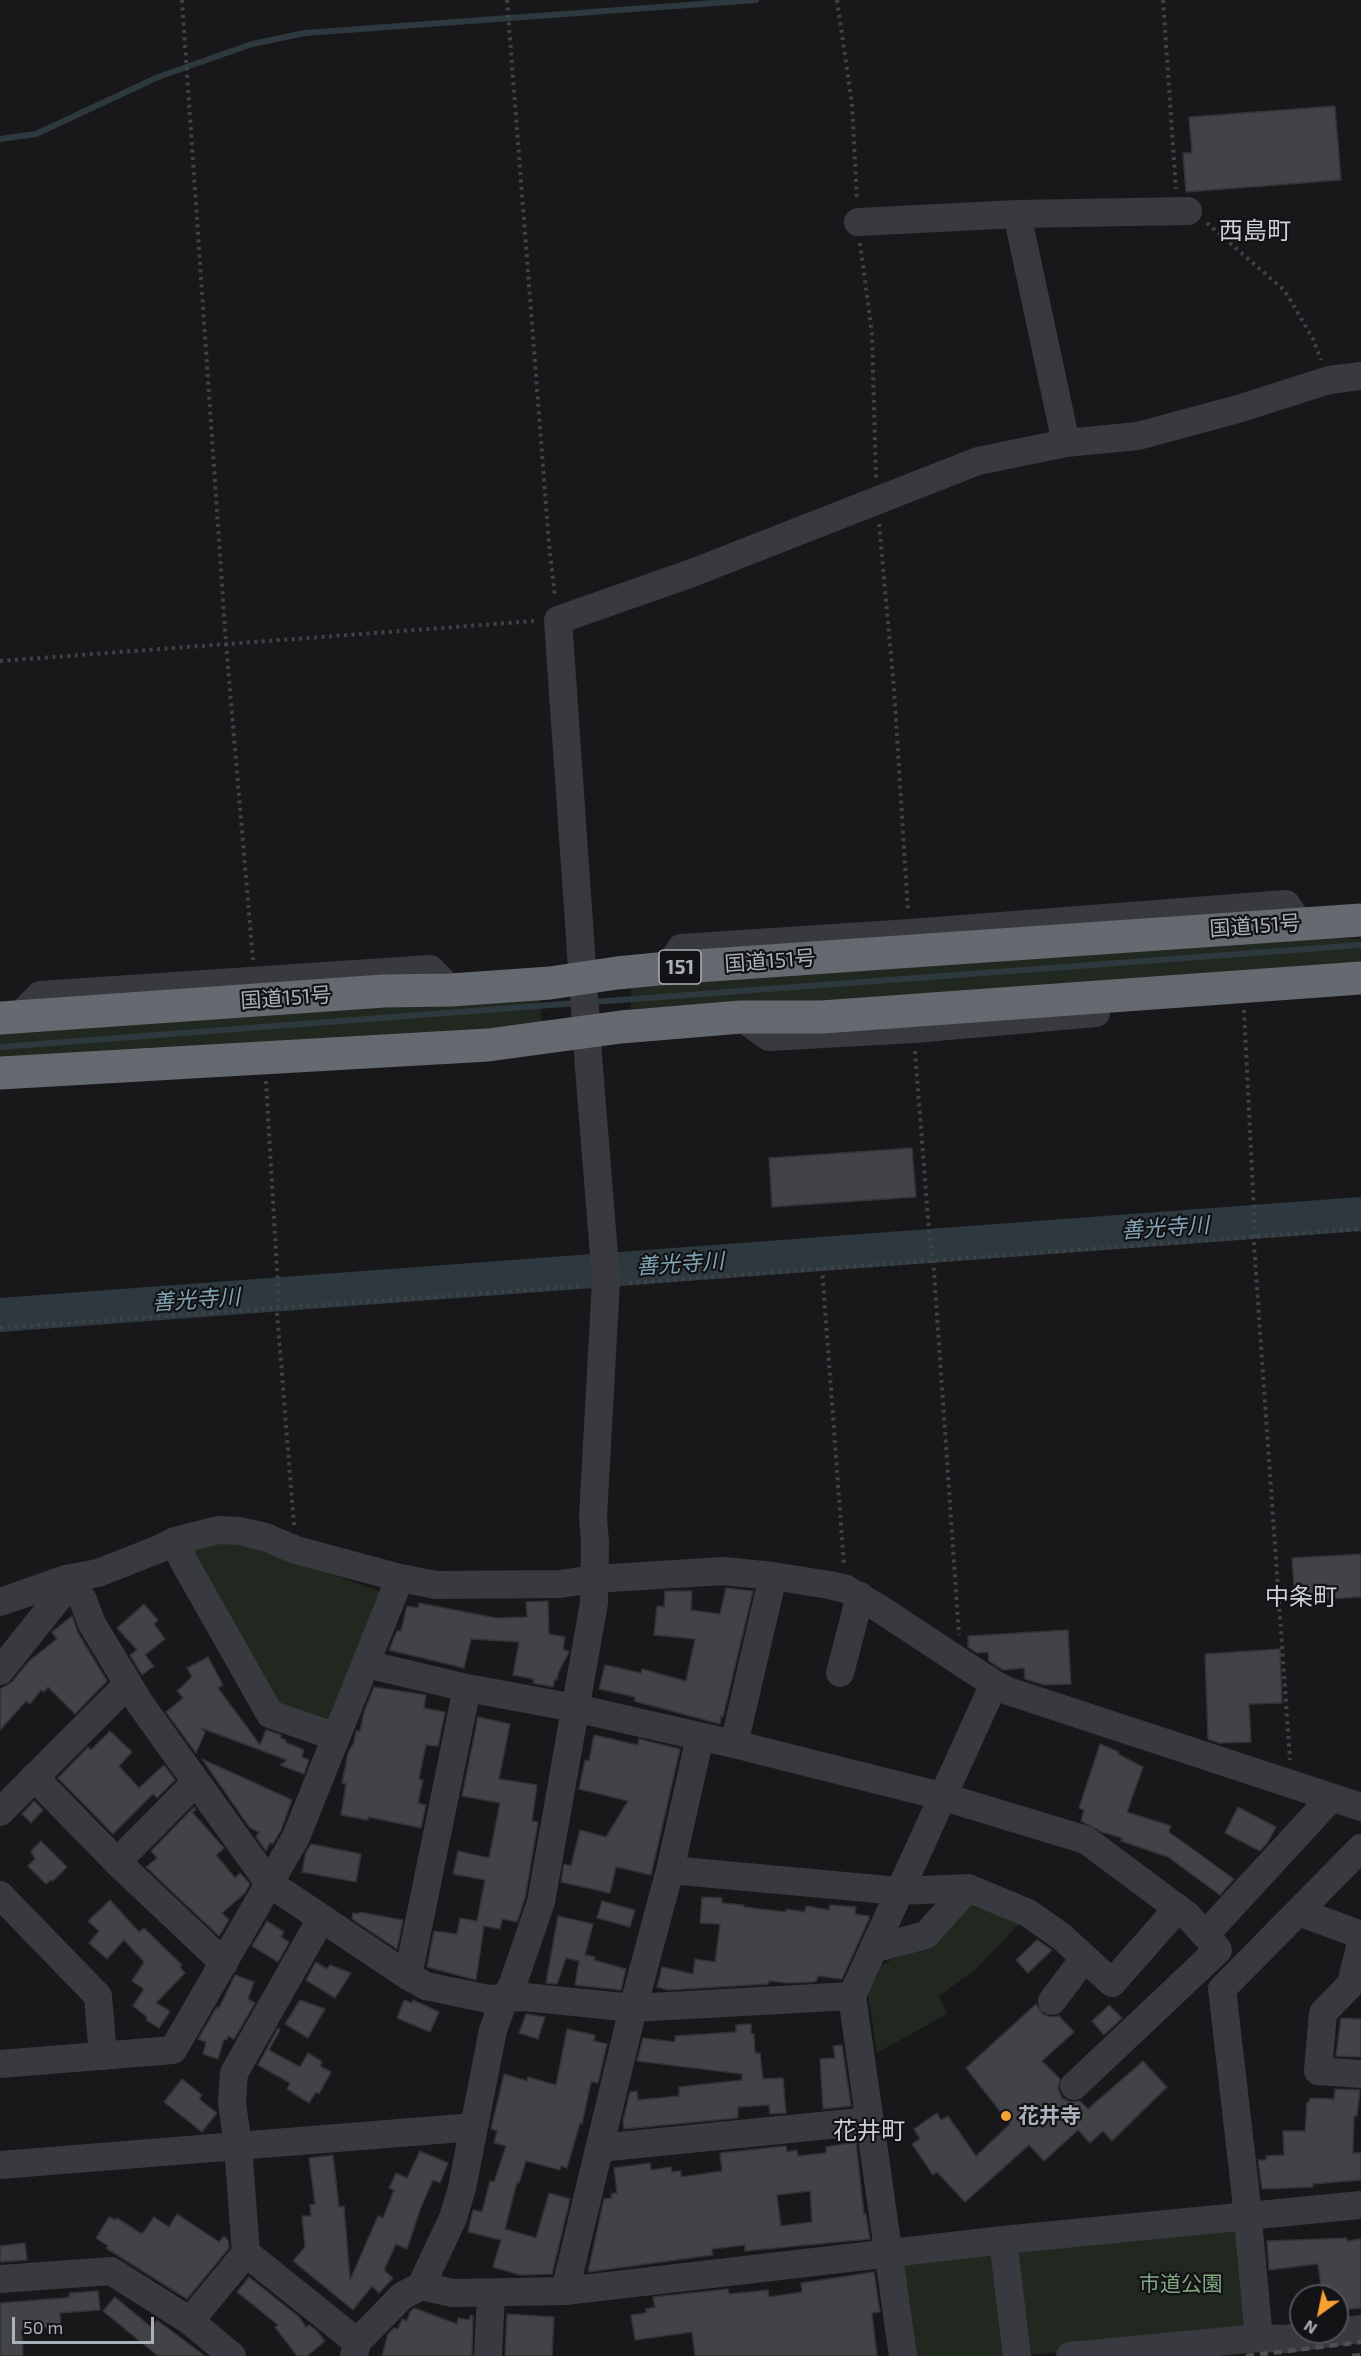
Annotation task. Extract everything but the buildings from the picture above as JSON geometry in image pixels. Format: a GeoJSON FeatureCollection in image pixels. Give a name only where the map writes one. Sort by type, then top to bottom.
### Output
{"type":"FeatureCollection","features":[{"type":"Feature","properties":{"kind":"highway","name":"国道151号"},"geometry":{"type":"LineString","coordinates":[[10,1017],[384,991],[451,990],[550,983],[669,968],[1361,920]]}},
{"type":"Feature","properties":{"kind":"highway"},"geometry":{"type":"LineString","coordinates":[[0,1073],[488,1045],[588,1032],[741,1017],[822,1017],[1361,978]]}},
{"type":"Feature","properties":{"kind":"street"},"geometry":{"type":"LineString","coordinates":[[858,222],[1017,214],[1188,212]]}},
{"type":"Feature","properties":{"kind":"street"},"geometry":{"type":"LineString","coordinates":[[1017,214],[1066,443]]}},
{"type":"Feature","properties":{"kind":"street"},"geometry":{"type":"LineString","coordinates":[[246,2253],[356,2349],[402,2296],[421,2286],[453,2218],[493,2030],[513,1983],[541,1902],[594,1603],[593,1517],[606,1276],[558,620],[692,573],[978,461],[1066,443],[1138,436],[1238,409],[1329,380],[1361,375]]}},
{"type":"Feature","properties":{"kind":"street"},"geometry":{"type":"LineString","coordinates":[[669,968],[681,948],[1286,904],[1299,923]]}},
{"type":"Feature","properties":{"kind":"street"},"geometry":{"type":"LineString","coordinates":[[10,1017],[40,995],[430,969],[451,990]]}},
{"type":"Feature","properties":{"kind":"street"},"geometry":{"type":"LineString","coordinates":[[741,1017],[769,1037],[914,1029],[1361,992]]}},
{"type":"Feature","properties":{"kind":"street"},"geometry":{"type":"LineString","coordinates":[[53,1070],[66,1084],[488,1057],[488,1045]]}},
{"type":"Feature","properties":{"kind":"street"},"geometry":{"type":"LineString","coordinates":[[0,1602],[66,1579],[98,1573],[175,1541],[218,1530],[239,1531],[265,1537],[296,1550],[400,1578],[436,1585],[560,1584],[594,1579],[723,1571],[829,1584],[860,1596],[961,1663],[1008,1691],[1361,1807]]}},
{"type":"Feature","properties":{"kind":"street"},"geometry":{"type":"LineString","coordinates":[[175,1541],[183,1560],[270,1714],[336,1737]]}},
{"type":"Feature","properties":{"kind":"street"},"geometry":{"type":"LineString","coordinates":[[734,1744],[773,1576]]}},
{"type":"Feature","properties":{"kind":"street"},"geometry":{"type":"LineString","coordinates":[[0,2064],[173,2050],[296,1837],[400,1578]]}},
{"type":"Feature","properties":{"kind":"street"},"geometry":{"type":"LineString","coordinates":[[0,1671],[63,1592],[66,1579]]}},
{"type":"Feature","properties":{"kind":"street"},"geometry":{"type":"LineString","coordinates":[[66,1579],[83,1600],[92,1624],[128,1684],[195,1784],[269,1883],[426,1986],[488,1999],[525,1997],[633,2008],[852,1996]]}},
{"type":"Feature","properties":{"kind":"street"},"geometry":{"type":"LineString","coordinates":[[840,1673],[860,1596]]}},
{"type":"Feature","properties":{"kind":"street"},"geometry":{"type":"LineString","coordinates":[[366,1664],[467,1688],[574,1708],[734,1744],[941,1796],[1086,1840],[1178,1908],[1218,1950],[1074,2086]]}},
{"type":"Feature","properties":{"kind":"street"},"geometry":{"type":"LineString","coordinates":[[0,1812],[128,1684]]}},
{"type":"Feature","properties":{"kind":"street"},"geometry":{"type":"LineString","coordinates":[[903,2356],[852,1996],[941,1796],[994,1684]]}},
{"type":"Feature","properties":{"kind":"street"},"geometry":{"type":"LineString","coordinates":[[408,1976],[467,1688]]}},
{"type":"Feature","properties":{"kind":"street"},"geometry":{"type":"LineString","coordinates":[[565,2291],[633,2008],[670,1870],[700,1737]]}},
{"type":"Feature","properties":{"kind":"street"},"geometry":{"type":"LineString","coordinates":[[34,1777],[117,1862],[224,1963]]}},
{"type":"Feature","properties":{"kind":"street"},"geometry":{"type":"LineString","coordinates":[[117,1862],[195,1784]]}},
{"type":"Feature","properties":{"kind":"street"},"geometry":{"type":"LineString","coordinates":[[1205,1934],[1332,1798]]}},
{"type":"Feature","properties":{"kind":"street"},"geometry":{"type":"LineString","coordinates":[[1259,2338],[1248,2215],[1222,1989],[1361,1848]]}},
{"type":"Feature","properties":{"kind":"street"},"geometry":{"type":"LineString","coordinates":[[670,1870],[899,1891],[968,1888],[1028,1913],[1062,1936],[1112,1983],[1178,1908]]}},
{"type":"Feature","properties":{"kind":"street"},"geometry":{"type":"LineString","coordinates":[[873,1949],[926,1935],[968,1888]]}},
{"type":"Feature","properties":{"kind":"street"},"geometry":{"type":"LineString","coordinates":[[0,1895],[98,1996],[103,2056]]}},
{"type":"Feature","properties":{"kind":"street"},"geometry":{"type":"LineString","coordinates":[[1299,1912],[1361,1935]]}},
{"type":"Feature","properties":{"kind":"street"},"geometry":{"type":"LineString","coordinates":[[190,2321],[246,2253],[238,2146],[232,2103],[234,2073],[321,1919]]}},
{"type":"Feature","properties":{"kind":"street"},"geometry":{"type":"LineString","coordinates":[[1361,1943],[1351,1984],[1323,2013],[1318,2071],[1361,2074]]}},
{"type":"Feature","properties":{"kind":"street"},"geometry":{"type":"LineString","coordinates":[[1052,2001],[1077,1968],[1088,1961]]}},
{"type":"Feature","properties":{"kind":"street"},"geometry":{"type":"LineString","coordinates":[[599,2148],[870,2121]]}},
{"type":"Feature","properties":{"kind":"street"},"geometry":{"type":"LineString","coordinates":[[0,2165],[474,2127]]}},
{"type":"Feature","properties":{"kind":"street"},"geometry":{"type":"LineString","coordinates":[[421,2286],[453,2293],[565,2291],[887,2253],[1361,2205]]}},
{"type":"Feature","properties":{"kind":"street"},"geometry":{"type":"LineString","coordinates":[[1003,2241],[1017,2356]]}},
{"type":"Feature","properties":{"kind":"street"},"geometry":{"type":"LineString","coordinates":[[0,2279],[111,2271],[190,2321],[232,2356]]}},
{"type":"Feature","properties":{"kind":"street"},"geometry":{"type":"LineString","coordinates":[[488,2356],[491,2293]]}},
{"type":"Feature","properties":{"kind":"street"},"geometry":{"type":"LineString","coordinates":[[1070,2356],[1259,2338],[1286,2339],[1361,2329]]}},
{"type":"Feature","properties":{"kind":"path"},"geometry":{"type":"LineString","coordinates":[[183,0],[226,643],[254,981]]}},
{"type":"Feature","properties":{"kind":"path"},"geometry":{"type":"LineString","coordinates":[[0,661],[558,620],[549,544],[507,0]]}},
{"type":"Feature","properties":{"kind":"path"},"geometry":{"type":"LineString","coordinates":[[837,0],[852,104],[858,222],[872,334],[877,500],[894,688],[910,933]]}},
{"type":"Feature","properties":{"kind":"path"},"geometry":{"type":"LineString","coordinates":[[1163,0],[1177,200],[1188,212],[1208,224],[1285,291],[1313,339],[1329,380]]}},
{"type":"Feature","properties":{"kind":"path"},"geometry":{"type":"LineString","coordinates":[[1243,1000],[1254,1237],[1292,1785]]}},
{"type":"Feature","properties":{"kind":"path"},"geometry":{"type":"LineString","coordinates":[[914,1029],[933,1259],[961,1663]]}},
{"type":"Feature","properties":{"kind":"path"},"geometry":{"type":"LineString","coordinates":[[265,1071],[296,1550]]}},
{"type":"Feature","properties":{"kind":"path"},"geometry":{"type":"LineString","coordinates":[[0,1328],[606,1276],[822,1268],[1361,1229]]}},
{"type":"Feature","properties":{"kind":"path"},"geometry":{"type":"LineString","coordinates":[[822,1268],[842,1541]]}},
{"type":"Feature","properties":{"kind":"green space"},"geometry":{"type":"Polygon","coordinates":[[[1280,935],[1361,939],[1361,965],[861,1003],[751,1002],[631,1009],[631,983],[1280,935]]]}},
{"type":"Feature","properties":{"kind":"green space"},"geometry":{"type":"Polygon","coordinates":[[[540,999],[542,1025],[493,1030],[0,1059],[0,1032],[341,1003],[540,999]]]}},
{"type":"Feature","properties":{"kind":"green space"},"geometry":{"type":"Polygon","coordinates":[[[216,1543],[260,1548],[379,1591],[381,1597],[334,1724],[280,1711],[190,1557],[195,1548],[216,1543]]]}},
{"type":"Feature","properties":{"kind":"green space"},"geometry":{"type":"Polygon","coordinates":[[[975,1897],[1020,1923],[976,1969],[939,1996],[947,2014],[877,2053],[868,1993],[883,1964],[925,1944],[975,1897]]]}},
{"type":"Feature","properties":{"kind":"green space","name":"市道公園"},"geometry":{"type":"Polygon","coordinates":[[[1241,2228],[1250,2324],[1244,2333],[1029,2355],[1016,2248],[1241,2228]]]}},
{"type":"Feature","properties":{"kind":"green space"},"geometry":{"type":"Polygon","coordinates":[[[993,2251],[1006,2356],[911,2356],[904,2259],[993,2251]]]}},
{"type":"Feature","properties":{"kind":"waterway"},"geometry":{"type":"LineString","coordinates":[[0,139],[36,134],[158,77],[252,44],[305,33],[756,0]]}},
{"type":"Feature","properties":{"kind":"waterway"},"geometry":{"type":"LineString","coordinates":[[593,1002],[1361,945]]}},
{"type":"Feature","properties":{"kind":"waterway"},"geometry":{"type":"LineString","coordinates":[[0,1047],[577,1003]]}},
{"type":"Feature","properties":{"kind":"waterway","name":"善光寺川"},"geometry":{"type":"LineString","coordinates":[[0,1315],[1361,1214]]}},
{"type":"Feature","properties":{"kind":"railway"},"geometry":{"type":"LineString","coordinates":[[1246,2356],[1361,2342]]}},
{"type":"Feature","properties":{"kind":"railway"},"geometry":{"type":"LineString","coordinates":[[1352,2356],[1361,2355]]}},
{"type":"Feature","properties":{"kind":"place","name":"花井寺"},"geometry":{"type":"Point","coordinates":[1006,2116]}},
{"type":"Feature","properties":{"kind":"district","name":"西島町"},"geometry":{"type":"Point","coordinates":[1255,231]}},
{"type":"Feature","properties":{"kind":"district","name":"中条町"},"geometry":{"type":"Point","coordinates":[1301,1597]}},
{"type":"Feature","properties":{"kind":"district","name":"花井町"},"geometry":{"type":"Point","coordinates":[869,2131]}}]}
